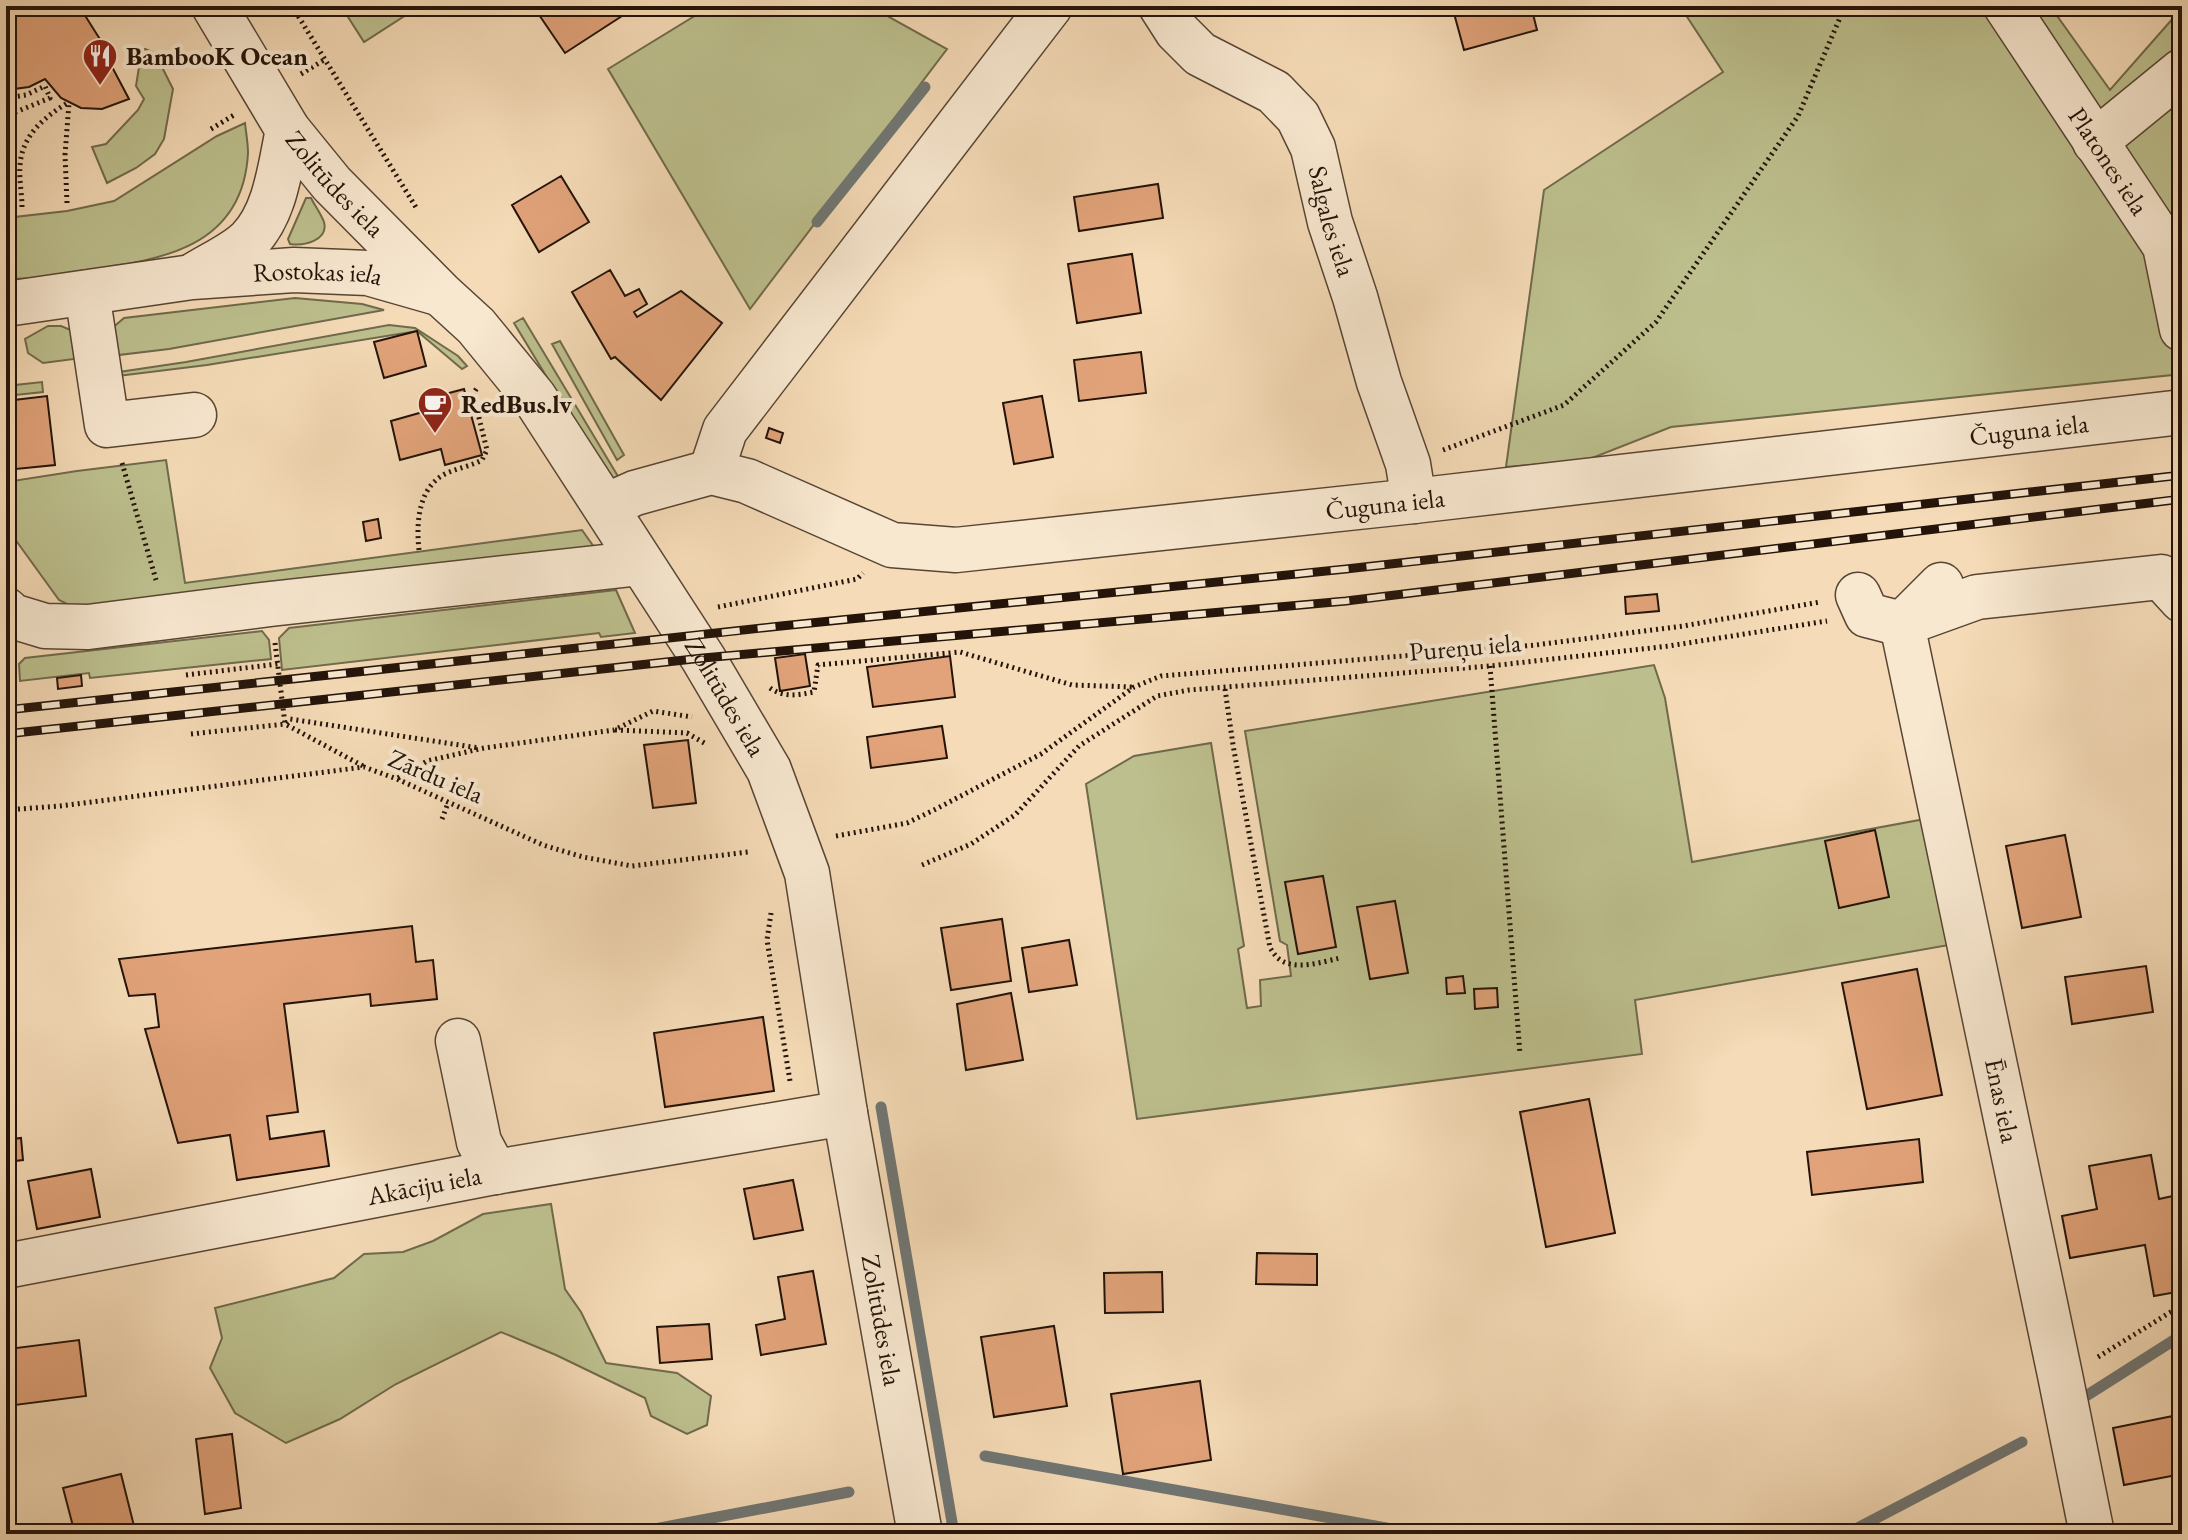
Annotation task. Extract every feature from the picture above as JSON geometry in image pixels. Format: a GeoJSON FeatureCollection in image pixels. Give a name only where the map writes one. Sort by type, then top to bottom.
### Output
{"type":"FeatureCollection","features":[{"type":"Feature","properties":{"kind":"street","name":"Zolitūdes iela"},"geometry":{"type":"LineString","coordinates":[[214,6],[288,130],[332,184],[476,326],[534,397],[703,658],[769,770],[807,873],[845,1113],[920,1534]]}},
{"type":"Feature","properties":{"kind":"street","name":"Platones iela"},"geometry":{"type":"LineString","coordinates":[[2006,6],[2165,246],[2182,329]]}},
{"type":"Feature","properties":{"kind":"street"},"geometry":{"type":"LineString","coordinates":[[606,506],[635,493],[711,472],[725,430],[1046,10]]}},
{"type":"Feature","properties":{"kind":"street","name":"Salgales iela"},"geometry":{"type":"LineString","coordinates":[[1163,10],[1177,31],[1200,54],[1274,92],[1298,117],[1313,148],[1330,222],[1411,482]]}},
{"type":"Feature","properties":{"kind":"street"},"geometry":{"type":"LineString","coordinates":[[2095,142],[2182,71]]}},
{"type":"Feature","properties":{"kind":"street","name":"Rostokas iela"},"geometry":{"type":"LineString","coordinates":[[192,277],[248,242],[266,217],[288,130]]}},
{"type":"Feature","properties":{"kind":"street","name":"Rostokas iela"},"geometry":{"type":"LineString","coordinates":[[6,304],[192,277],[294,270],[368,273],[441,294]]}},
{"type":"Feature","properties":{"kind":"street"},"geometry":{"type":"LineString","coordinates":[[87,293],[107,425],[194,415]]}},
{"type":"Feature","properties":{"kind":"street","name":"Čuguna iela"},"geometry":{"type":"LineString","coordinates":[[711,472],[747,481],[892,545],[956,550],[1411,482],[2182,412]]}},
{"type":"Feature","properties":{"kind":"street"},"geometry":{"type":"LineString","coordinates":[[6,610],[12,616],[45,626],[88,627],[641,563]]}},
{"type":"Feature","properties":{"kind":"street"},"geometry":{"type":"LineString","coordinates":[[1876,611],[2161,577],[2182,600]]}},
{"type":"Feature","properties":{"kind":"street"},"geometry":{"type":"LineString","coordinates":[[1876,611],[1941,585]]}},
{"type":"Feature","properties":{"kind":"street","name":"Ēnas iela"},"geometry":{"type":"LineString","coordinates":[[1876,611],[1911,667],[2092,1534]]}},
{"type":"Feature","properties":{"kind":"street"},"geometry":{"type":"LineString","coordinates":[[458,1041],[479,1142],[495,1172]]}},
{"type":"Feature","properties":{"kind":"street","name":"Akāciju iela"},"geometry":{"type":"LineString","coordinates":[[6,1266],[495,1172],[845,1113]]}},
{"type":"Feature","properties":{"kind":"path"},"geometry":{"type":"LineString","coordinates":[[292,6],[424,221]]}},
{"type":"Feature","properties":{"kind":"path"},"geometry":{"type":"LineString","coordinates":[[1411,482],[1564,405],[1656,322],[1798,116],[1845,6]]}},
{"type":"Feature","properties":{"kind":"path"},"geometry":{"type":"LineString","coordinates":[[1046,10],[1163,10]]}},
{"type":"Feature","properties":{"kind":"path"},"geometry":{"type":"LineString","coordinates":[[292,80],[324,60]]}},
{"type":"Feature","properties":{"kind":"path"},"geometry":{"type":"LineString","coordinates":[[6,98],[26,95],[45,86],[50,98],[6,116]]}},
{"type":"Feature","properties":{"kind":"path"},"geometry":{"type":"LineString","coordinates":[[22,207],[20,166],[28,139],[48,115],[69,102],[65,155],[67,203]]}},
{"type":"Feature","properties":{"kind":"path"},"geometry":{"type":"LineString","coordinates":[[211,129],[235,114]]}},
{"type":"Feature","properties":{"kind":"path"},"geometry":{"type":"LineString","coordinates":[[6,154],[9,193],[6,194]]}},
{"type":"Feature","properties":{"kind":"path"},"geometry":{"type":"LineString","coordinates":[[422,587],[417,531],[428,487],[447,473],[482,460],[487,450],[473,394],[479,384]]}},
{"type":"Feature","properties":{"kind":"path"},"geometry":{"type":"LineString","coordinates":[[107,425],[123,465],[162,603],[172,616]]}},
{"type":"Feature","properties":{"kind":"path"},"geometry":{"type":"LineString","coordinates":[[706,609],[857,579],[892,545]]}},
{"type":"Feature","properties":{"kind":"path"},"geometry":{"type":"LineString","coordinates":[[270,604],[285,724]]}},
{"type":"Feature","properties":{"kind":"path"},"geometry":{"type":"LineString","coordinates":[[831,837],[907,823],[936,809],[1041,754],[1134,687],[1161,676],[1536,645],[1683,626],[1876,611]]}},
{"type":"Feature","properties":{"kind":"path","name":"Pureņu iela"},"geometry":{"type":"LineString","coordinates":[[922,865],[971,844],[1015,815],[1079,746],[1157,696],[1189,690],[1490,666],[1669,646],[1876,611]]}},
{"type":"Feature","properties":{"kind":"path"},"geometry":{"type":"LineString","coordinates":[[766,684],[773,692],[793,696],[814,692],[818,665],[960,652],[1072,685],[1134,687]]}},
{"type":"Feature","properties":{"kind":"path"},"geometry":{"type":"LineString","coordinates":[[186,675],[278,664]]}},
{"type":"Feature","properties":{"kind":"path"},"geometry":{"type":"LineString","coordinates":[[1490,666],[1520,1054]]}},
{"type":"Feature","properties":{"kind":"path"},"geometry":{"type":"LineString","coordinates":[[1225,689],[1270,948],[1279,959],[1293,964],[1340,958]]}},
{"type":"Feature","properties":{"kind":"path"},"geometry":{"type":"LineString","coordinates":[[614,730],[653,711],[694,717]]}},
{"type":"Feature","properties":{"kind":"path"},"geometry":{"type":"LineString","coordinates":[[285,724],[290,719],[484,748]]}},
{"type":"Feature","properties":{"kind":"path"},"geometry":{"type":"LineString","coordinates":[[191,734],[285,724],[364,767]]}},
{"type":"Feature","properties":{"kind":"path"},"geometry":{"type":"LineString","coordinates":[[397,779],[427,761],[484,748],[614,730],[687,733],[712,747]]}},
{"type":"Feature","properties":{"kind":"path","name":"Zārdu iela"},"geometry":{"type":"LineString","coordinates":[[6,810],[60,806],[364,767],[543,845],[583,857],[632,866],[748,852]]}},
{"type":"Feature","properties":{"kind":"path"},"geometry":{"type":"LineString","coordinates":[[442,819],[448,803]]}},
{"type":"Feature","properties":{"kind":"path"},"geometry":{"type":"LineString","coordinates":[[2060,1375],[2097,1358],[2182,1305]]}},
{"type":"Feature","properties":{"kind":"green space"},"geometry":{"type":"Polygon","coordinates":[[[341,6],[420,6],[364,42],[341,6]]]}},
{"type":"Feature","properties":{"kind":"green space"},"geometry":{"type":"Polygon","coordinates":[[[711,6],[881,6],[889,17],[947,49],[750,309],[608,69],[711,6]]]}},
{"type":"Feature","properties":{"kind":"green space"},"geometry":{"type":"Polygon","coordinates":[[[1680,6],[2050,6],[2110,90],[2182,8],[2182,374],[1671,427],[1587,460],[1506,467],[1544,190],[1723,72],[1680,6]]]}},
{"type":"Feature","properties":{"kind":"green space"},"geometry":{"type":"Polygon","coordinates":[[[145,49],[155,53],[173,89],[164,139],[155,154],[107,183],[92,147],[106,144],[138,110],[144,99],[136,86],[139,67],[132,58],[145,49]]]}},
{"type":"Feature","properties":{"kind":"green space"},"geometry":{"type":"Polygon","coordinates":[[[245,123],[248,153],[243,185],[231,210],[214,229],[193,243],[142,261],[36,278],[6,278],[6,218],[67,211],[114,201],[217,136],[245,123]]]}},
{"type":"Feature","properties":{"kind":"green space"},"geometry":{"type":"Polygon","coordinates":[[[306,198],[311,198],[323,219],[323,234],[314,241],[290,244],[288,239],[306,198]]]}},
{"type":"Feature","properties":{"kind":"green space"},"geometry":{"type":"Polygon","coordinates":[[[295,298],[362,304],[384,310],[169,349],[110,356],[110,330],[124,318],[295,298]]]}},
{"type":"Feature","properties":{"kind":"green space"},"geometry":{"type":"Polygon","coordinates":[[[523,318],[619,478],[611,483],[514,323],[523,318]]]}},
{"type":"Feature","properties":{"kind":"green space"},"geometry":{"type":"Polygon","coordinates":[[[389,325],[415,328],[458,356],[467,366],[462,369],[417,331],[207,365],[118,376],[112,373],[186,362],[389,325]]]}},
{"type":"Feature","properties":{"kind":"green space"},"geometry":{"type":"Polygon","coordinates":[[[48,326],[61,326],[73,331],[82,358],[43,363],[28,353],[25,339],[48,326]]]}},
{"type":"Feature","properties":{"kind":"green space"},"geometry":{"type":"Polygon","coordinates":[[[560,341],[624,455],[617,460],[552,344],[560,341]]]}},
{"type":"Feature","properties":{"kind":"green space"},"geometry":{"type":"Polygon","coordinates":[[[42,382],[43,392],[6,396],[6,386],[42,382]]]}},
{"type":"Feature","properties":{"kind":"green space"},"geometry":{"type":"Polygon","coordinates":[[[166,460],[185,583],[582,530],[594,547],[73,607],[59,600],[12,535],[6,535],[6,482],[166,460]]]}},
{"type":"Feature","properties":{"kind":"green space"},"geometry":{"type":"Polygon","coordinates":[[[616,590],[635,633],[601,637],[599,633],[282,670],[279,638],[289,628],[616,590]]]}},
{"type":"Feature","properties":{"kind":"green space"},"geometry":{"type":"Polygon","coordinates":[[[262,631],[269,640],[271,659],[90,678],[89,673],[20,681],[19,664],[25,658],[262,631]]]}},
{"type":"Feature","properties":{"kind":"green space"},"geometry":{"type":"Polygon","coordinates":[[[1654,665],[1665,698],[1692,862],[1925,819],[1949,945],[1635,1000],[1642,1054],[1137,1119],[1086,784],[1134,756],[1211,743],[1244,946],[1238,949],[1247,1008],[1261,1006],[1260,980],[1291,976],[1287,945],[1280,941],[1245,731],[1654,665]]]}},
{"type":"Feature","properties":{"kind":"green space"},"geometry":{"type":"Polygon","coordinates":[[[551,1204],[565,1289],[581,1312],[606,1363],[677,1373],[711,1396],[707,1425],[687,1434],[651,1416],[645,1398],[501,1332],[396,1384],[340,1419],[286,1443],[235,1413],[210,1368],[222,1338],[215,1308],[334,1278],[364,1254],[403,1252],[433,1241],[483,1214],[551,1204]]]}},
{"type":"Feature","properties":{"kind":"building"},"geometry":{"type":"Polygon","coordinates":[[[6,6],[79,6],[103,44],[101,46],[129,99],[102,109],[81,108],[61,98],[45,79],[29,87],[6,90],[6,6]]]}},
{"type":"Feature","properties":{"kind":"building"},"geometry":{"type":"Polygon","coordinates":[[[533,6],[616,6],[622,16],[565,53],[533,6]]]}},
{"type":"Feature","properties":{"kind":"building"},"geometry":{"type":"Polygon","coordinates":[[[1452,6],[1531,6],[1537,30],[1464,50],[1452,6]]]}},
{"type":"Feature","properties":{"kind":"building"},"geometry":{"type":"Polygon","coordinates":[[[561,176],[589,222],[539,252],[512,205],[561,176]]]}},
{"type":"Feature","properties":{"kind":"building"},"geometry":{"type":"Polygon","coordinates":[[[1158,184],[1163,218],[1079,231],[1074,197],[1158,184]]]}},
{"type":"Feature","properties":{"kind":"building"},"geometry":{"type":"Polygon","coordinates":[[[1132,254],[1141,313],[1077,323],[1068,264],[1132,254]]]}},
{"type":"Feature","properties":{"kind":"building"},"geometry":{"type":"Polygon","coordinates":[[[610,270],[625,296],[639,289],[647,304],[634,312],[637,317],[681,291],[722,323],[661,400],[615,357],[611,359],[572,292],[610,270]]]}},
{"type":"Feature","properties":{"kind":"building"},"geometry":{"type":"Polygon","coordinates":[[[417,331],[426,366],[384,378],[374,342],[417,331]]]}},
{"type":"Feature","properties":{"kind":"building"},"geometry":{"type":"Polygon","coordinates":[[[1141,352],[1146,393],[1079,401],[1074,360],[1141,352]]]}},
{"type":"Feature","properties":{"kind":"building","name":"RedBus.lv"},"geometry":{"type":"Polygon","coordinates":[[[464,389],[482,455],[445,465],[441,449],[400,460],[391,421],[437,408],[434,397],[464,389]]]}},
{"type":"Feature","properties":{"kind":"building"},"geometry":{"type":"Polygon","coordinates":[[[47,396],[55,465],[6,470],[6,401],[47,396]]]}},
{"type":"Feature","properties":{"kind":"building"},"geometry":{"type":"Polygon","coordinates":[[[1042,396],[1053,457],[1014,464],[1003,403],[1042,396]]]}},
{"type":"Feature","properties":{"kind":"building"},"geometry":{"type":"Polygon","coordinates":[[[769,428],[783,433],[780,443],[766,438],[769,428]]]}},
{"type":"Feature","properties":{"kind":"building"},"geometry":{"type":"Polygon","coordinates":[[[378,519],[381,538],[366,541],[363,522],[378,519]]]}},
{"type":"Feature","properties":{"kind":"building"},"geometry":{"type":"Polygon","coordinates":[[[1657,594],[1659,611],[1626,614],[1625,597],[1657,594]]]}},
{"type":"Feature","properties":{"kind":"building"},"geometry":{"type":"Polygon","coordinates":[[[805,654],[810,686],[780,691],[775,658],[805,654]]]}},
{"type":"Feature","properties":{"kind":"building"},"geometry":{"type":"Polygon","coordinates":[[[950,656],[955,697],[873,707],[867,667],[950,656]]]}},
{"type":"Feature","properties":{"kind":"building"},"geometry":{"type":"Polygon","coordinates":[[[13,663],[15,683],[6,684],[6,664],[13,663]]]}},
{"type":"Feature","properties":{"kind":"building"},"geometry":{"type":"Polygon","coordinates":[[[81,675],[82,686],[58,689],[57,678],[81,675]]]}},
{"type":"Feature","properties":{"kind":"building"},"geometry":{"type":"Polygon","coordinates":[[[942,726],[947,758],[871,768],[867,737],[942,726]]]}},
{"type":"Feature","properties":{"kind":"building"},"geometry":{"type":"Polygon","coordinates":[[[688,740],[696,803],[653,808],[644,745],[688,740]]]}},
{"type":"Feature","properties":{"kind":"building"},"geometry":{"type":"Polygon","coordinates":[[[1875,830],[1889,897],[1839,908],[1825,841],[1875,830]]]}},
{"type":"Feature","properties":{"kind":"building"},"geometry":{"type":"Polygon","coordinates":[[[2065,835],[2081,917],[2022,928],[2006,846],[2065,835]]]}},
{"type":"Feature","properties":{"kind":"building"},"geometry":{"type":"Polygon","coordinates":[[[1323,876],[1336,947],[1298,954],[1285,882],[1323,876]]]}},
{"type":"Feature","properties":{"kind":"building"},"geometry":{"type":"Polygon","coordinates":[[[1395,901],[1408,973],[1370,979],[1357,907],[1395,901]]]}},
{"type":"Feature","properties":{"kind":"building"},"geometry":{"type":"Polygon","coordinates":[[[1002,919],[1011,981],[951,990],[941,928],[1002,919]]]}},
{"type":"Feature","properties":{"kind":"building"},"geometry":{"type":"Polygon","coordinates":[[[412,926],[416,962],[433,960],[437,999],[371,1006],[370,994],[284,1004],[298,1112],[267,1116],[270,1139],[324,1131],[329,1166],[237,1180],[230,1135],[178,1143],[145,1029],[159,1027],[155,994],[129,996],[119,959],[412,926]]]}},
{"type":"Feature","properties":{"kind":"building"},"geometry":{"type":"Polygon","coordinates":[[[1069,940],[1077,985],[1029,992],[1022,948],[1069,940]]]}},
{"type":"Feature","properties":{"kind":"building"},"geometry":{"type":"Polygon","coordinates":[[[2146,966],[2153,1012],[2072,1024],[2065,977],[2146,966]]]}},
{"type":"Feature","properties":{"kind":"building"},"geometry":{"type":"Polygon","coordinates":[[[1917,969],[1942,1095],[1867,1109],[1842,983],[1917,969]]]}},
{"type":"Feature","properties":{"kind":"building"},"geometry":{"type":"Polygon","coordinates":[[[1463,976],[1465,993],[1447,994],[1446,978],[1463,976]]]}},
{"type":"Feature","properties":{"kind":"building"},"geometry":{"type":"Polygon","coordinates":[[[1497,988],[1498,1007],[1475,1009],[1474,989],[1497,988]]]}},
{"type":"Feature","properties":{"kind":"building"},"geometry":{"type":"Polygon","coordinates":[[[1011,993],[1023,1060],[966,1070],[957,1004],[1011,993]]]}},
{"type":"Feature","properties":{"kind":"building"},"geometry":{"type":"Polygon","coordinates":[[[763,1017],[774,1091],[665,1107],[654,1033],[763,1017]]]}},
{"type":"Feature","properties":{"kind":"building"},"geometry":{"type":"Polygon","coordinates":[[[1589,1099],[1615,1233],[1546,1247],[1520,1112],[1589,1099]]]}},
{"type":"Feature","properties":{"kind":"building"},"geometry":{"type":"Polygon","coordinates":[[[21,1138],[23,1160],[6,1162],[6,1140],[21,1138]]]}},
{"type":"Feature","properties":{"kind":"building"},"geometry":{"type":"Polygon","coordinates":[[[1919,1139],[1923,1182],[1812,1195],[1807,1152],[1919,1139]]]}},
{"type":"Feature","properties":{"kind":"building"},"geometry":{"type":"Polygon","coordinates":[[[2151,1155],[2159,1199],[2173,1196],[2182,1244],[2182,1291],[2154,1296],[2145,1245],[2070,1258],[2062,1216],[2097,1209],[2089,1166],[2151,1155]]]}},
{"type":"Feature","properties":{"kind":"building"},"geometry":{"type":"Polygon","coordinates":[[[91,1169],[100,1217],[37,1229],[28,1181],[91,1169]]]}},
{"type":"Feature","properties":{"kind":"building"},"geometry":{"type":"Polygon","coordinates":[[[793,1180],[803,1230],[754,1239],[744,1189],[793,1180]]]}},
{"type":"Feature","properties":{"kind":"building"},"geometry":{"type":"Polygon","coordinates":[[[1257,1253],[1317,1254],[1317,1285],[1256,1284],[1257,1253]]]}},
{"type":"Feature","properties":{"kind":"building"},"geometry":{"type":"Polygon","coordinates":[[[813,1271],[826,1344],[761,1355],[756,1325],[785,1319],[778,1277],[813,1271]]]}},
{"type":"Feature","properties":{"kind":"building"},"geometry":{"type":"Polygon","coordinates":[[[1162,1272],[1163,1312],[1105,1313],[1104,1273],[1162,1272]]]}},
{"type":"Feature","properties":{"kind":"building"},"geometry":{"type":"Polygon","coordinates":[[[709,1324],[712,1359],[660,1363],[657,1327],[709,1324]]]}},
{"type":"Feature","properties":{"kind":"building"},"geometry":{"type":"Polygon","coordinates":[[[1054,1326],[1067,1406],[994,1417],[981,1337],[1054,1326]]]}},
{"type":"Feature","properties":{"kind":"building"},"geometry":{"type":"Polygon","coordinates":[[[79,1340],[86,1396],[15,1405],[8,1349],[79,1340]]]}},
{"type":"Feature","properties":{"kind":"building"},"geometry":{"type":"Polygon","coordinates":[[[1200,1381],[1211,1460],[1123,1474],[1111,1394],[1200,1381]]]}},
{"type":"Feature","properties":{"kind":"building"},"geometry":{"type":"Polygon","coordinates":[[[2173,1416],[2182,1474],[2124,1485],[2113,1428],[2173,1416]]]}},
{"type":"Feature","properties":{"kind":"building"},"geometry":{"type":"Polygon","coordinates":[[[232,1434],[241,1508],[205,1514],[196,1439],[232,1434]]]}},
{"type":"Feature","properties":{"kind":"building"},"geometry":{"type":"Polygon","coordinates":[[[121,1474],[136,1534],[75,1534],[63,1488],[121,1474]]]}},
{"type":"Feature","properties":{"kind":"waterway"},"geometry":{"type":"LineString","coordinates":[[817,222],[925,87]]}},
{"type":"Feature","properties":{"kind":"waterway"},"geometry":{"type":"LineString","coordinates":[[881,1107],[954,1534]]}},
{"type":"Feature","properties":{"kind":"waterway"},"geometry":{"type":"LineString","coordinates":[[2086,1396],[2182,1335]]}},
{"type":"Feature","properties":{"kind":"waterway"},"geometry":{"type":"LineString","coordinates":[[1846,1534],[2022,1442]]}},
{"type":"Feature","properties":{"kind":"waterway"},"geometry":{"type":"LineString","coordinates":[[985,1456],[1420,1534]]}},
{"type":"Feature","properties":{"kind":"waterway"},"geometry":{"type":"LineString","coordinates":[[628,1534],[849,1492]]}},
{"type":"Feature","properties":{"kind":"railway"},"geometry":{"type":"LineString","coordinates":[[6,710],[781,626],[1346,569],[2182,475]]}},
{"type":"Feature","properties":{"kind":"railway"},"geometry":{"type":"LineString","coordinates":[[6,734],[703,658],[1346,601],[2182,499]]}},
{"type":"Feature","properties":{"kind":"place","name":"BambooK Ocean"},"geometry":{"type":"Point","coordinates":[100,87]}},
{"type":"Feature","properties":{"kind":"place","name":"RedBus.lv"},"geometry":{"type":"Point","coordinates":[435,435]}}]}
